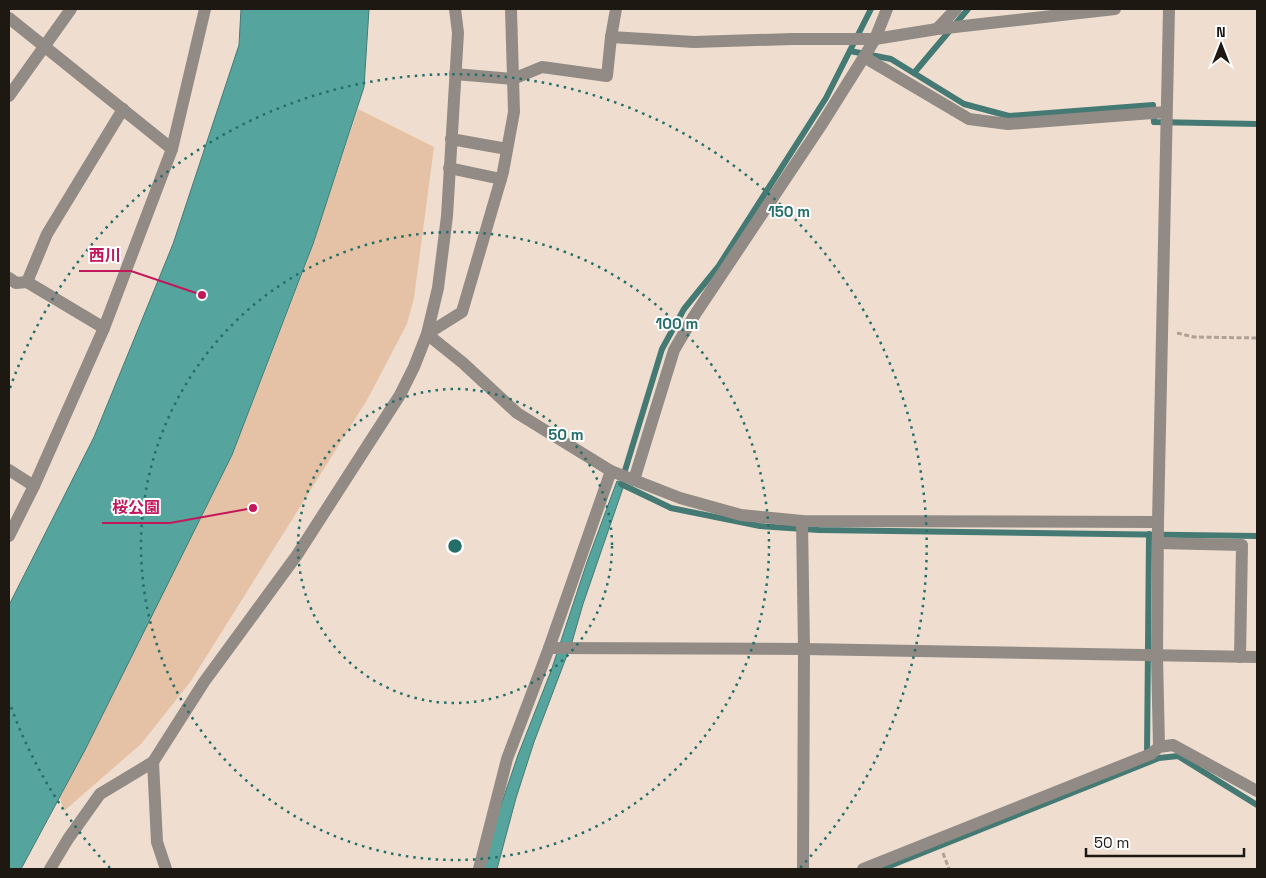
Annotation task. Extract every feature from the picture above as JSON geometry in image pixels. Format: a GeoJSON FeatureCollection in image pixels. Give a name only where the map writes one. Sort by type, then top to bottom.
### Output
{"type":"FeatureCollection","features":[{"type":"Feature","properties":{"kind":"street"},"geometry":{"type":"LineString","coordinates":[[9,96],[71,9]]}},
{"type":"Feature","properties":{"kind":"street"},"geometry":{"type":"LineString","coordinates":[[9,536],[34,486],[104,328],[172,149],[205,9]]}},
{"type":"Feature","properties":{"kind":"street"},"geometry":{"type":"LineString","coordinates":[[50,869],[68,839],[100,794],[152,762],[204,682],[297,555],[400,396],[414,367],[427,334],[438,288],[447,216],[458,34],[455,9]]}},
{"type":"Feature","properties":{"kind":"street"},"geometry":{"type":"LineString","coordinates":[[427,334],[462,312],[501,179],[514,112],[511,9]]}},
{"type":"Feature","properties":{"kind":"street"},"geometry":{"type":"LineString","coordinates":[[455,74],[513,79],[542,67],[606,76],[616,9]]}},
{"type":"Feature","properties":{"kind":"street"},"geometry":{"type":"LineString","coordinates":[[634,480],[674,350],[694,316],[820,127],[864,57],[875,39],[887,9]]}},
{"type":"Feature","properties":{"kind":"street"},"geometry":{"type":"LineString","coordinates":[[937,29],[956,9]]}},
{"type":"Feature","properties":{"kind":"street"},"geometry":{"type":"LineString","coordinates":[[611,37],[694,42],[875,39],[937,29],[1114,9]]}},
{"type":"Feature","properties":{"kind":"street"},"geometry":{"type":"LineString","coordinates":[[1159,747],[1157,656],[1158,522],[1169,9]]}},
{"type":"Feature","properties":{"kind":"street"},"geometry":{"type":"LineString","coordinates":[[9,18],[172,149]]}},
{"type":"Feature","properties":{"kind":"street"},"geometry":{"type":"LineString","coordinates":[[864,57],[969,118],[1008,124],[1166,112]]}},
{"type":"Feature","properties":{"kind":"street"},"geometry":{"type":"LineString","coordinates":[[9,295],[123,109]]}},
{"type":"Feature","properties":{"kind":"street"},"geometry":{"type":"LineString","coordinates":[[451,140],[507,148]]}},
{"type":"Feature","properties":{"kind":"street"},"geometry":{"type":"LineString","coordinates":[[449,168],[501,179]]}},
{"type":"Feature","properties":{"kind":"street"},"geometry":{"type":"LineString","coordinates":[[17,281],[104,328]]}},
{"type":"Feature","properties":{"kind":"street"},"geometry":{"type":"LineString","coordinates":[[427,334],[463,363],[517,412],[612,472],[680,498],[741,515],[802,521],[1158,522]]}},
{"type":"Feature","properties":{"kind":"street"},"geometry":{"type":"LineString","coordinates":[[9,470],[34,486]]}},
{"type":"Feature","properties":{"kind":"street"},"geometry":{"type":"LineString","coordinates":[[479,869],[507,758],[549,648],[612,472]]}},
{"type":"Feature","properties":{"kind":"street"},"geometry":{"type":"LineString","coordinates":[[802,521],[804,649],[803,869]]}},
{"type":"Feature","properties":{"kind":"street"},"geometry":{"type":"LineString","coordinates":[[1158,543],[1242,545],[1240,657]]}},
{"type":"Feature","properties":{"kind":"street"},"geometry":{"type":"LineString","coordinates":[[549,648],[804,649],[1257,657]]}},
{"type":"Feature","properties":{"kind":"street"},"geometry":{"type":"LineString","coordinates":[[863,869],[1151,754],[1159,747],[1173,745],[1257,791]]}},
{"type":"Feature","properties":{"kind":"street"},"geometry":{"type":"LineString","coordinates":[[152,762],[157,842],[166,869]]}},
{"type":"Feature","properties":{"kind":"street"},"geometry":{"type":"LineString","coordinates":[[59,869],[62,849]]}},
{"type":"Feature","properties":{"kind":"path"},"geometry":{"type":"LineString","coordinates":[[1162,330],[1194,336],[1257,338]]}},
{"type":"Feature","properties":{"kind":"shaded area"},"geometry":{"type":"Polygon","coordinates":[[[358,109],[434,147],[414,298],[407,324],[367,400],[191,681],[141,744],[64,811],[60,798],[233,454],[307,262],[358,109]]]}},
{"type":"Feature","properties":{"kind":"water"},"geometry":{"type":"Polygon","coordinates":[[[241,9],[369,9],[364,87],[313,244],[232,455],[85,750],[21,869],[9,869],[9,605],[94,437],[173,244],[239,45],[241,9]]]}},
{"type":"Feature","properties":{"kind":"water"},"geometry":{"type":"Polygon","coordinates":[[[617,481],[625,482],[583,604],[572,642],[534,742],[516,798],[497,869],[484,869],[498,814],[518,755],[551,671],[587,562],[617,481]]]}},
{"type":"Feature","properties":{"kind":"waterway"},"geometry":{"type":"LineString","coordinates":[[623,477],[662,349],[684,309],[718,267],[826,98],[871,9]]}},
{"type":"Feature","properties":{"kind":"waterway"},"geometry":{"type":"LineString","coordinates":[[914,73],[968,9]]}},
{"type":"Feature","properties":{"kind":"waterway"},"geometry":{"type":"LineString","coordinates":[[850,51],[891,59],[964,104],[1009,116],[1153,105],[1154,122],[1257,124]]}},
{"type":"Feature","properties":{"kind":"waterway"},"geometry":{"type":"LineString","coordinates":[[621,484],[671,508],[760,526],[819,530],[1257,536]]}},
{"type":"Feature","properties":{"kind":"waterway"},"geometry":{"type":"LineString","coordinates":[[1147,756],[1149,534]]}},
{"type":"Feature","properties":{"kind":"waterway"},"geometry":{"type":"LineString","coordinates":[[882,869],[1159,758],[1178,756],[1257,805]]}},
{"type":"Feature","properties":{"kind":"place","name":"西川"},"geometry":{"type":"Point","coordinates":[202,295]}},
{"type":"Feature","properties":{"kind":"place","name":"桜公園"},"geometry":{"type":"Point","coordinates":[253,508]}}]}
